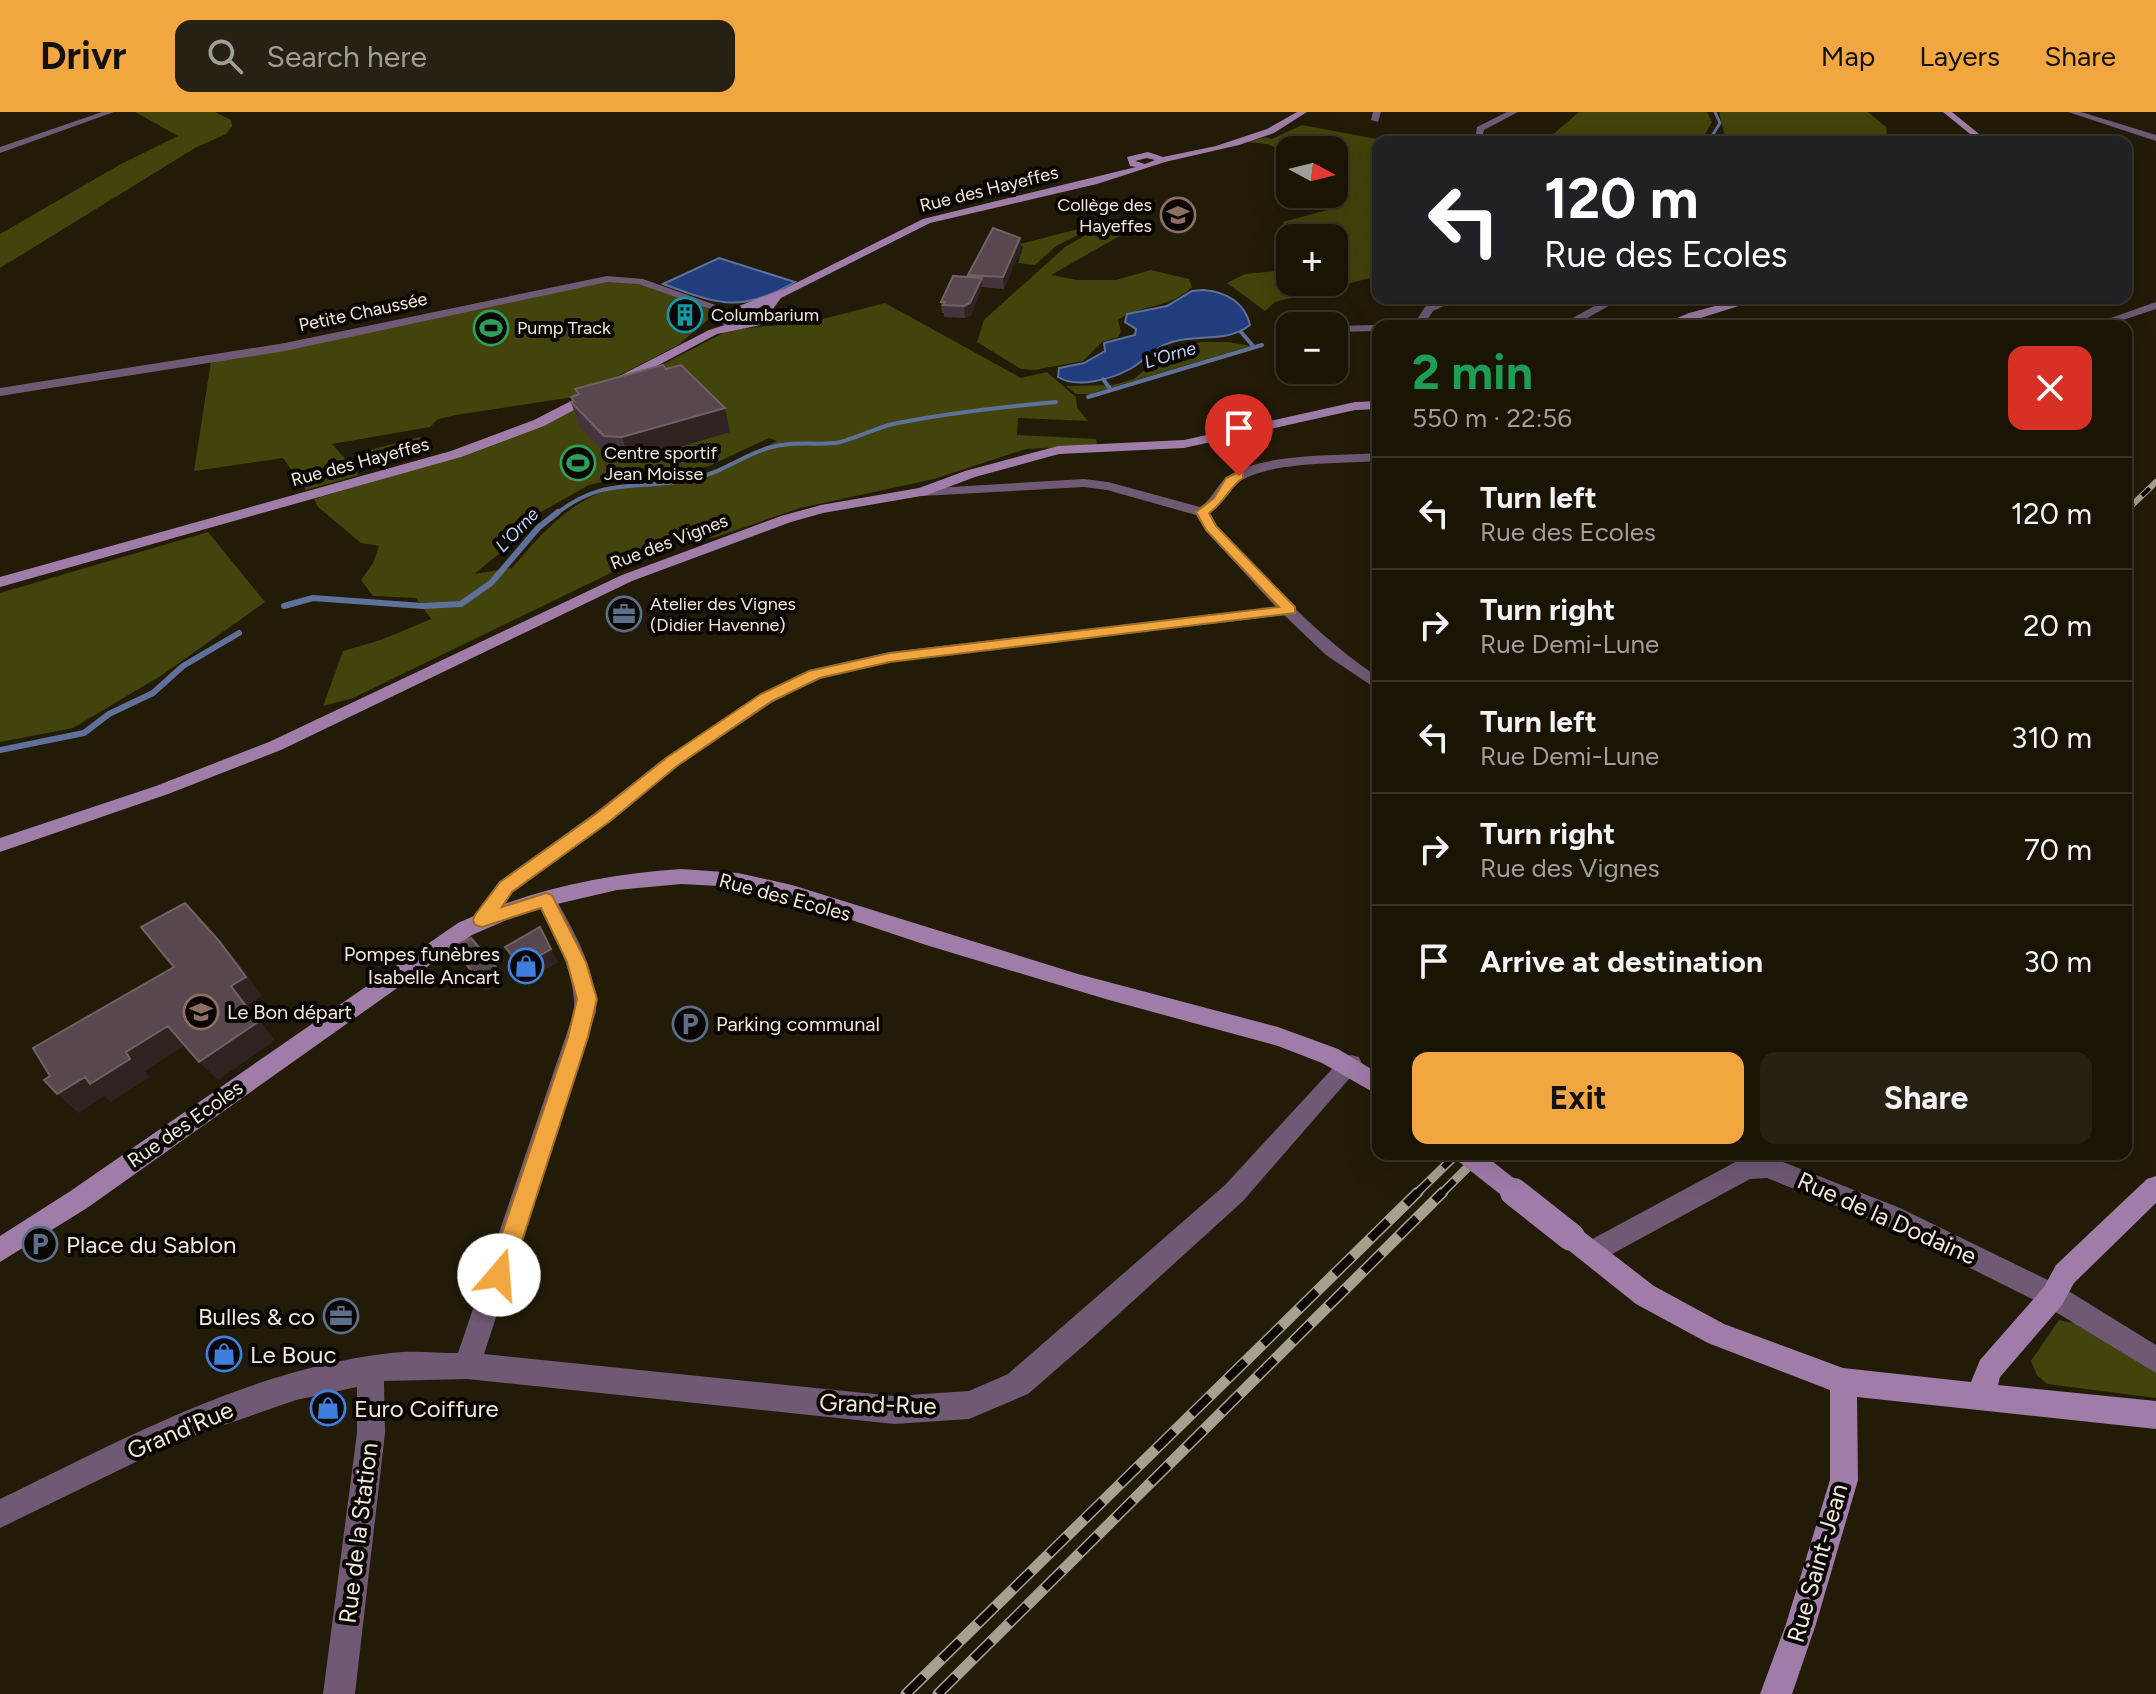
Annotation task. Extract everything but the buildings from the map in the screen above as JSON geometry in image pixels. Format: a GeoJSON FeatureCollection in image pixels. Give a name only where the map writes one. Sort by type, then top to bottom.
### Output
{"type":"FeatureCollection","features":[{"type":"Feature","properties":{"kind":"street"},"geometry":{"type":"LineString","coordinates":[[0,150],[110,112]]}},
{"type":"Feature","properties":{"kind":"street","name":"Rue des Hayeffes"},"geometry":{"type":"LineString","coordinates":[[0,582],[456,454],[539,423],[744,309],[776,299],[916,225],[1135,167],[1156,165],[1159,158],[1221,147],[1275,130],[1303,112]]}},
{"type":"Feature","properties":{"kind":"street"},"geometry":{"type":"LineString","coordinates":[[1479,136],[1480,129],[1514,112]]}},
{"type":"Feature","properties":{"kind":"street"},"geometry":{"type":"LineString","coordinates":[[1947,112],[1977,136]]}},
{"type":"Feature","properties":{"kind":"street"},"geometry":{"type":"LineString","coordinates":[[2072,112],[2156,138]]}},
{"type":"Feature","properties":{"kind":"street","name":"Petite Chaussée"},"geometry":{"type":"LineString","coordinates":[[0,392],[285,347],[607,279],[639,281],[721,322]]}},
{"type":"Feature","properties":{"kind":"street","name":"Rue des Hayeffes"},"geometry":{"type":"LineString","coordinates":[[721,322],[739,325],[757,323],[776,299]]}},
{"type":"Feature","properties":{"kind":"street"},"geometry":{"type":"LineString","coordinates":[[1422,320],[1429,309],[1441,304]]}},
{"type":"Feature","properties":{"kind":"street"},"geometry":{"type":"LineString","coordinates":[[1575,320],[1606,304]]}},
{"type":"Feature","properties":{"kind":"street"},"geometry":{"type":"LineString","coordinates":[[1680,320],[1732,304]]}},
{"type":"Feature","properties":{"kind":"street"},"geometry":{"type":"LineString","coordinates":[[2112,320],[2156,305]]}},
{"type":"Feature","properties":{"kind":"street"},"geometry":{"type":"LineString","coordinates":[[744,309],[762,314]]}},
{"type":"Feature","properties":{"kind":"street"},"geometry":{"type":"LineString","coordinates":[[1348,329],[1372,328]]}},
{"type":"Feature","properties":{"kind":"street"},"geometry":{"type":"LineString","coordinates":[[922,492],[970,474],[1058,450],[1184,444],[1355,406],[1372,405]]}},
{"type":"Feature","properties":{"kind":"street"},"geometry":{"type":"LineString","coordinates":[[1372,458],[1296,465],[1239,476],[1230,480],[1219,500],[1202,512],[1211,528],[1318,639],[1372,681]]}},
{"type":"Feature","properties":{"kind":"street","name":"Rue des Vignes"},"geometry":{"type":"LineString","coordinates":[[0,845],[162,790],[275,746],[627,578],[821,509],[922,492],[1084,483],[1108,486],[1202,512]]}},
{"type":"Feature","properties":{"kind":"street"},"geometry":{"type":"LineString","coordinates":[[482,920],[506,887],[594,824],[671,762],[767,698],[815,674],[890,657],[1290,610]]}},
{"type":"Feature","properties":{"kind":"street","name":"Rue des Ecoles"},"geometry":{"type":"LineString","coordinates":[[0,1250],[106,1180],[448,940],[482,920],[546,899],[607,884],[647,879],[709,877],[746,882],[1085,984],[1305,1044],[1351,1064],[1372,1080]]}},
{"type":"Feature","properties":{"kind":"street"},"geometry":{"type":"LineString","coordinates":[[467,1366],[585,1012],[587,999],[582,975],[546,899]]}},
{"type":"Feature","properties":{"kind":"street","name":"Grand-Rue"},"geometry":{"type":"LineString","coordinates":[[370,1372],[392,1366],[467,1366],[894,1410],[969,1405],[1018,1384],[1080,1332],[1234,1193],[1351,1064]]}},
{"type":"Feature","properties":{"kind":"street"},"geometry":{"type":"LineString","coordinates":[[1474,1160],[1645,1295],[1717,1334],[1843,1382],[1981,1394],[2156,1415]]}},
{"type":"Feature","properties":{"kind":"street","name":"Rue de la Dodaine"},"geometry":{"type":"LineString","coordinates":[[1581,1245],[1747,1168],[1768,1167],[1891,1216],[2053,1296],[2156,1360]]}},
{"type":"Feature","properties":{"kind":"street"},"geometry":{"type":"LineString","coordinates":[[1981,1394],[1989,1369],[2053,1296],[2065,1274],[2156,1187]]}},
{"type":"Feature","properties":{"kind":"street","name":"Grand'Rue"},"geometry":{"type":"LineString","coordinates":[[0,1514],[174,1429],[296,1386],[370,1372]]}},
{"type":"Feature","properties":{"kind":"street","name":"Rue de la Station"},"geometry":{"type":"LineString","coordinates":[[339,1694],[371,1433],[370,1372]]}},
{"type":"Feature","properties":{"kind":"street","name":"Rue Saint-Jean"},"geometry":{"type":"LineString","coordinates":[[1776,1694],[1801,1624],[1844,1480],[1843,1382]]}},
{"type":"Feature","properties":{"kind":"shaded area"},"geometry":{"type":"Polygon","coordinates":[[[135,112],[215,112],[231,120],[232,126],[226,134],[195,148],[0,268],[0,234],[121,164],[178,136],[135,112]]]}},
{"type":"Feature","properties":{"kind":"shaded area"},"geometry":{"type":"Polygon","coordinates":[[[1579,112],[1707,112],[1712,122],[1704,136],[1551,136],[1579,112]]]}},
{"type":"Feature","properties":{"kind":"shaded area"},"geometry":{"type":"Polygon","coordinates":[[[1719,112],[1868,112],[1886,127],[1887,136],[1721,136],[1724,133],[1719,112]]]}},
{"type":"Feature","properties":{"kind":"shaded area"},"geometry":{"type":"Polygon","coordinates":[[[1302,125],[1372,138],[1372,278],[1348,284],[1348,224],[1283,222],[1330,208],[1348,208],[1348,136],[1278,136],[1302,125]]]}},
{"type":"Feature","properties":{"kind":"shaded area"},"geometry":{"type":"Polygon","coordinates":[[[1276,137],[1276,148],[1248,142],[1276,137]]]}},
{"type":"Feature","properties":{"kind":"shaded area"},"geometry":{"type":"Polygon","coordinates":[[[1110,221],[1132,229],[1051,275],[1077,280],[1116,280],[1151,270],[1189,279],[1192,287],[1175,299],[1118,320],[1121,332],[1118,337],[1102,342],[1083,361],[1034,370],[1021,369],[977,342],[984,320],[1065,247],[1110,221]]]}},
{"type":"Feature","properties":{"kind":"shaded area"},"geometry":{"type":"Polygon","coordinates":[[[1102,223],[1056,246],[1035,265],[1018,263],[1023,247],[1020,244],[1102,223]]]}},
{"type":"Feature","properties":{"kind":"shaded area"},"geometry":{"type":"Polygon","coordinates":[[[1276,271],[1276,296],[1299,296],[1275,302],[1265,311],[1227,283],[1245,274],[1276,271]]]}},
{"type":"Feature","properties":{"kind":"shaded area"},"geometry":{"type":"Polygon","coordinates":[[[606,281],[629,281],[707,307],[711,313],[709,319],[678,345],[580,396],[456,415],[438,419],[430,427],[332,444],[359,475],[306,490],[283,458],[194,471],[211,361],[606,281]]]}},
{"type":"Feature","properties":{"kind":"shaded area"},"geometry":{"type":"Polygon","coordinates":[[[885,303],[1021,378],[1047,372],[1076,397],[1077,408],[1088,421],[1018,418],[1017,435],[1096,439],[1097,445],[1026,449],[934,479],[800,508],[713,538],[690,534],[630,559],[619,569],[353,698],[323,706],[343,651],[381,640],[431,619],[416,598],[373,596],[361,580],[373,563],[379,546],[361,543],[318,507],[314,499],[457,457],[652,370],[729,330],[811,322],[885,303]],[[769,438],[709,466],[692,470],[639,473],[589,485],[539,513],[499,554],[474,574],[512,568],[559,519],[601,492],[623,486],[655,485],[703,474],[777,441],[769,438]]]}},
{"type":"Feature","properties":{"kind":"shaded area"},"geometry":{"type":"Polygon","coordinates":[[[1201,342],[1251,346],[1090,394],[1076,394],[1066,386],[1113,385],[1134,379],[1167,350],[1201,342]]]}},
{"type":"Feature","properties":{"kind":"shaded area"},"geometry":{"type":"Polygon","coordinates":[[[420,437],[427,449],[367,467],[358,453],[420,437]]]}},
{"type":"Feature","properties":{"kind":"shaded area"},"geometry":{"type":"Polygon","coordinates":[[[208,532],[265,602],[162,675],[73,728],[0,742],[0,593],[208,532]]]}},
{"type":"Feature","properties":{"kind":"shaded area"},"geometry":{"type":"Polygon","coordinates":[[[2059,1320],[2078,1324],[2156,1371],[2156,1398],[2047,1384],[2037,1375],[2031,1361],[2059,1320]]]}},
{"type":"Feature","properties":{"kind":"water"},"geometry":{"type":"Polygon","coordinates":[[[719,258],[795,282],[759,299],[743,302],[715,301],[663,284],[719,258]]]}},
{"type":"Feature","properties":{"kind":"water"},"geometry":{"type":"Polygon","coordinates":[[[1204,290],[1234,300],[1248,317],[1250,325],[1232,334],[1166,344],[1130,369],[1104,379],[1075,382],[1058,377],[1059,368],[1084,363],[1105,351],[1104,343],[1135,335],[1136,329],[1125,322],[1127,314],[1167,306],[1192,291],[1204,290]]]}},
{"type":"Feature","properties":{"kind":"waterway","name":"L'Orne"},"geometry":{"type":"LineString","coordinates":[[1712,136],[1720,123],[1715,112]]}},
{"type":"Feature","properties":{"kind":"waterway"},"geometry":{"type":"LineString","coordinates":[[1241,332],[1254,347]]}},
{"type":"Feature","properties":{"kind":"waterway","name":"L'Orne"},"geometry":{"type":"LineString","coordinates":[[1088,397],[1262,345]]}},
{"type":"Feature","properties":{"kind":"waterway"},"geometry":{"type":"LineString","coordinates":[[1103,379],[1111,390]]}},
{"type":"Feature","properties":{"kind":"waterway","name":"L'Orne"},"geometry":{"type":"LineString","coordinates":[[556,514],[573,502],[605,489],[689,480],[777,446],[835,443],[913,420],[1056,402]]}},
{"type":"Feature","properties":{"kind":"waterway","name":"L'Orne"},"geometry":{"type":"LineString","coordinates":[[284,606],[313,598],[423,606],[461,604],[491,583],[538,528],[558,512]]}},
{"type":"Feature","properties":{"kind":"waterway","name":"L'Orne"},"geometry":{"type":"LineString","coordinates":[[0,750],[84,733],[109,714],[153,693],[183,666],[239,633]]}},
{"type":"Feature","properties":{"kind":"railway"},"geometry":{"type":"LineString","coordinates":[[2132,505],[2156,482]]}},
{"type":"Feature","properties":{"kind":"railway"},"geometry":{"type":"LineString","coordinates":[[1416,1194],[1451,1160]]}},
{"type":"Feature","properties":{"kind":"railway"},"geometry":{"type":"LineString","coordinates":[[1443,1192],[1475,1160]]}},
{"type":"Feature","properties":{"kind":"railway"},"geometry":{"type":"LineString","coordinates":[[906,1694],[1418,1192]]}},
{"type":"Feature","properties":{"kind":"railway"},"geometry":{"type":"LineString","coordinates":[[938,1694],[1443,1192]]}},
{"type":"Feature","properties":{"kind":"place","name":"Collège des Hayeffes"},"geometry":{"type":"Point","coordinates":[1178,215]}},
{"type":"Feature","properties":{"kind":"place","name":"Columbarium"},"geometry":{"type":"Point","coordinates":[685,315]}},
{"type":"Feature","properties":{"kind":"place","name":"Pump Track"},"geometry":{"type":"Point","coordinates":[491,328]}},
{"type":"Feature","properties":{"kind":"place","name":"Centre sportif Jean Moisse"},"geometry":{"type":"Point","coordinates":[578,463]}},
{"type":"Feature","properties":{"kind":"place","name":"Atelier des Vignes (Didier Havenne)"},"geometry":{"type":"Point","coordinates":[624,614]}},
{"type":"Feature","properties":{"kind":"place","name":"Pompes funèbres Isabelle Ancart"},"geometry":{"type":"Point","coordinates":[526,966]}},
{"type":"Feature","properties":{"kind":"place","name":"Le Bon départ"},"geometry":{"type":"Point","coordinates":[201,1012]}},
{"type":"Feature","properties":{"kind":"place","name":"Parking communal"},"geometry":{"type":"Point","coordinates":[690,1024]}},
{"type":"Feature","properties":{"kind":"place","name":"Place du Sablon"},"geometry":{"type":"Point","coordinates":[40,1244]}},
{"type":"Feature","properties":{"kind":"place","name":"Bulles & co"},"geometry":{"type":"Point","coordinates":[341,1316]}},
{"type":"Feature","properties":{"kind":"place","name":"Le Bouc"},"geometry":{"type":"Point","coordinates":[224,1354]}},
{"type":"Feature","properties":{"kind":"place","name":"Euro Coiffure"},"geometry":{"type":"Point","coordinates":[328,1408]}},
{"type":"Feature","properties":{"kind":"route"},"geometry":{"type":"LineString","coordinates":[[499,1275],[578,1037],[587,999],[577,962],[546,899],[482,920],[506,887],[603,817],[671,762],[767,698],[815,674],[890,657],[1290,610],[1211,528],[1202,512],[1210,509],[1230,480],[1239,476]]}}]}
